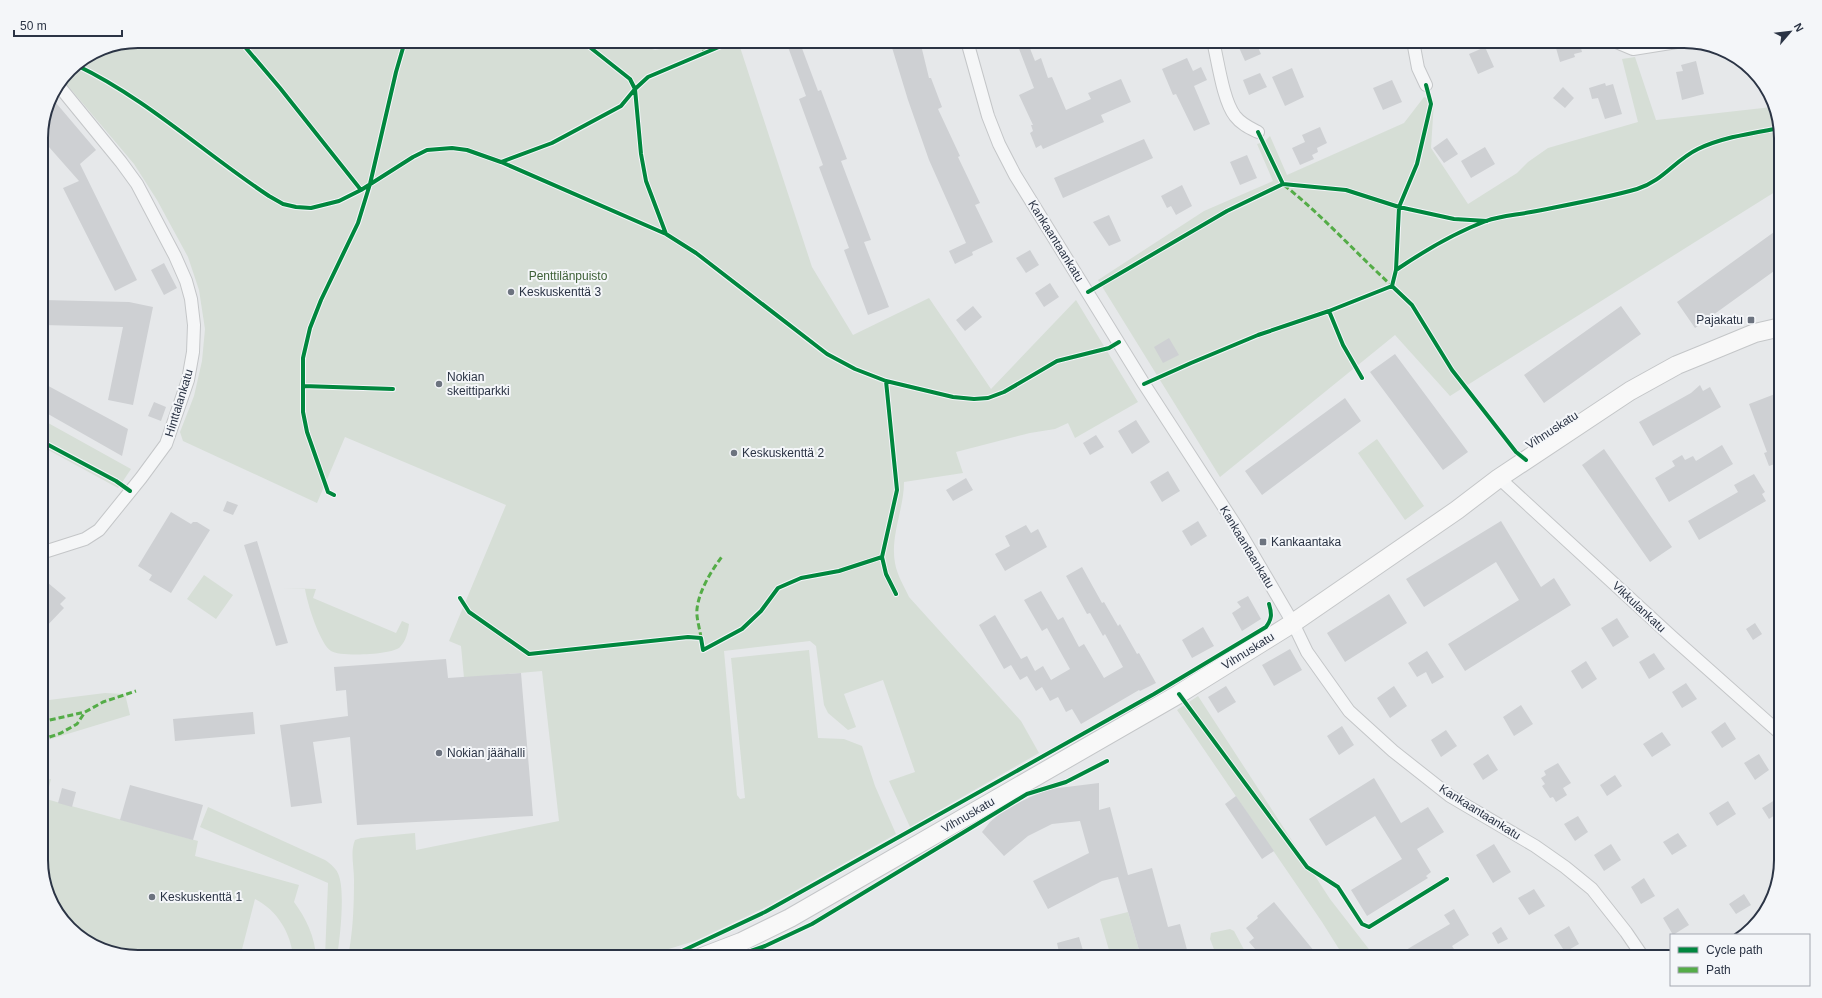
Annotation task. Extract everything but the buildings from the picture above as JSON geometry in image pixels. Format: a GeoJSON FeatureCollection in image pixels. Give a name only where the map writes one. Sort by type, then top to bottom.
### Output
{"type":"FeatureCollection","features":[{"type":"Feature","properties":{"kind":"street","name":"Kankaantaankatu"},"geometry":{"type":"LineString","coordinates":[[969,48],[988,116],[999,144],[1016,175],[1144,384],[1238,529],[1293,623],[1306,652],[1349,711],[1393,751],[1450,796],[1535,846],[1592,889],[1638,950]]}},
{"type":"Feature","properties":{"kind":"street"},"geometry":{"type":"LineString","coordinates":[[1215,48],[1227,102],[1235,116],[1245,126],[1258,132]]}},
{"type":"Feature","properties":{"kind":"street"},"geometry":{"type":"LineString","coordinates":[[1414,48],[1418,68],[1426,85]]}},
{"type":"Feature","properties":{"kind":"street","name":"Hinttalankatu"},"geometry":{"type":"LineString","coordinates":[[48,551],[85,539],[99,530],[166,444],[188,380],[193,352],[194,325],[191,299],[186,281],[175,256],[137,184],[62,90]]}},
{"type":"Feature","properties":{"kind":"street","name":"Vihnuskatu"},"geometry":{"type":"LineString","coordinates":[[720,950],[741,942],[790,918],[1179,694],[1293,623],[1457,510],[1499,478],[1630,391],[1678,365],[1755,333],[1774,329]]}},
{"type":"Feature","properties":{"kind":"street","name":"Vikkulankatu"},"geometry":{"type":"LineString","coordinates":[[1499,478],[1672,637],[1774,728]]}},
{"type":"Feature","properties":{"kind":"green space","name":"Penttilänpuisto"},"geometry":{"type":"Polygon","coordinates":[[[132,48],[649,48],[655,50],[665,48],[740,48],[812,267],[853,335],[929,298],[991,389],[1076,300],[1138,402],[1075,438],[1068,423],[1055,429],[1030,433],[956,452],[963,473],[904,482],[902,502],[894,543],[894,553],[899,576],[909,597],[1021,721],[1039,753],[910,827],[889,781],[915,772],[883,680],[844,694],[856,727],[848,730],[828,713],[824,705],[816,646],[810,641],[724,651],[737,795],[740,799],[745,798],[731,658],[809,650],[818,738],[844,739],[862,746],[875,786],[896,834],[770,905],[695,941],[665,950],[349,950],[354,899],[352,854],[355,840],[361,838],[415,833],[416,850],[559,821],[542,671],[464,678],[461,646],[449,641],[506,505],[345,437],[317,503],[183,441],[180,432],[194,396],[202,361],[205,329],[199,290],[188,257],[157,200],[134,164],[66,84],[74,74],[88,63],[98,57],[115,51],[132,48]]]}},
{"type":"Feature","properties":{"kind":"green space"},"geometry":{"type":"Polygon","coordinates":[[[1635,57],[1656,120],[1768,107],[1774,132],[1774,192],[1450,396],[1395,335],[1220,477],[1098,280],[1204,211],[1273,181],[1257,144],[1264,142],[1270,136],[1287,175],[1404,123],[1424,97],[1434,101],[1431,148],[1468,204],[1517,173],[1528,162],[1548,148],[1638,122],[1622,59],[1635,57]]]}},
{"type":"Feature","properties":{"kind":"green space"},"geometry":{"type":"Polygon","coordinates":[[[48,423],[131,469],[118,488],[48,450],[48,423]]]}},
{"type":"Feature","properties":{"kind":"green space"},"geometry":{"type":"Polygon","coordinates":[[[1377,439],[1424,506],[1405,520],[1358,453],[1377,439]]]}},
{"type":"Feature","properties":{"kind":"green space"},"geometry":{"type":"Polygon","coordinates":[[[204,575],[233,595],[216,619],[187,599],[204,575]]]}},
{"type":"Feature","properties":{"kind":"green space"},"geometry":{"type":"Polygon","coordinates":[[[282,588],[316,589],[313,598],[396,633],[402,621],[409,624],[405,639],[400,647],[387,652],[344,654],[331,651],[318,632],[308,604],[305,589],[282,588]]]}},
{"type":"Feature","properties":{"kind":"green space"},"geometry":{"type":"Polygon","coordinates":[[[105,693],[125,694],[130,715],[48,740],[48,700],[105,693]]]}},
{"type":"Feature","properties":{"kind":"green space"},"geometry":{"type":"Polygon","coordinates":[[[1198,696],[1330,899],[1370,950],[1340,950],[1177,710],[1198,696]]]}},
{"type":"Feature","properties":{"kind":"green space","name":"Keskuskenttä 1"},"geometry":{"type":"Polygon","coordinates":[[[51,779],[48,791],[48,780],[51,779]]]}},
{"type":"Feature","properties":{"kind":"green space","name":"Keskuskenttä 1"},"geometry":{"type":"Polygon","coordinates":[[[48,800],[198,841],[195,856],[299,885],[294,902],[309,928],[315,950],[292,950],[282,923],[270,909],[255,899],[242,950],[138,950],[115,947],[98,941],[79,928],[70,919],[57,900],[53,889],[48,866],[48,800]]]}},
{"type":"Feature","properties":{"kind":"green space"},"geometry":{"type":"Polygon","coordinates":[[[208,807],[325,860],[332,865],[338,873],[342,894],[341,928],[338,950],[325,950],[328,883],[200,827],[208,807]]]}},
{"type":"Feature","properties":{"kind":"green space"},"geometry":{"type":"Polygon","coordinates":[[[1128,912],[1139,950],[1109,950],[1100,919],[1128,912]]]}},
{"type":"Feature","properties":{"kind":"green space"},"geometry":{"type":"Polygon","coordinates":[[[1230,929],[1234,931],[1244,950],[1214,950],[1210,939],[1211,933],[1230,929]]]}},
{"type":"Feature","properties":{"kind":"marked path"},"geometry":{"type":"LineString","coordinates":[[703,48],[704,53]]}},
{"type":"Feature","properties":{"kind":"marked path"},"geometry":{"type":"LineString","coordinates":[[1284,185],[1326,222],[1392,286]]}},
{"type":"Feature","properties":{"kind":"marked path"},"geometry":{"type":"LineString","coordinates":[[701,638],[697,616],[698,602],[707,580],[723,555]]}},
{"type":"Feature","properties":{"kind":"marked path"},"geometry":{"type":"LineString","coordinates":[[48,738],[61,733],[77,724],[85,712],[103,702],[136,691]]}},
{"type":"Feature","properties":{"kind":"marked path"},"geometry":{"type":"LineString","coordinates":[[48,720],[85,712]]}},
{"type":"Feature","properties":{"kind":"cycle path"},"geometry":{"type":"LineString","coordinates":[[246,48],[280,88],[361,190]]}},
{"type":"Feature","properties":{"kind":"cycle path"},"geometry":{"type":"LineString","coordinates":[[334,495],[328,492],[307,432],[303,412],[303,358],[310,328],[321,300],[358,223],[370,184],[403,48]]}},
{"type":"Feature","properties":{"kind":"cycle path"},"geometry":{"type":"LineString","coordinates":[[591,48],[630,79],[635,89],[641,154],[646,181],[666,234]]}},
{"type":"Feature","properties":{"kind":"cycle path"},"geometry":{"type":"LineString","coordinates":[[501,162],[552,143],[621,106],[635,89],[648,77],[716,48]]}},
{"type":"Feature","properties":{"kind":"cycle path"},"geometry":{"type":"LineString","coordinates":[[82,68],[127,94],[151,110],[269,196],[283,204],[296,207],[311,208],[339,201],[361,190],[413,157],[427,150],[452,148],[467,150],[501,162],[666,234],[696,253],[827,354],[855,369],[886,381],[953,397],[974,399],[988,398],[1004,392],[1057,361],[1109,348],[1119,342]]}},
{"type":"Feature","properties":{"kind":"cycle path"},"geometry":{"type":"LineString","coordinates":[[1426,85],[1431,104],[1417,164],[1399,207],[1396,270],[1392,286],[1412,305],[1452,370],[1516,452],[1526,460]]}},
{"type":"Feature","properties":{"kind":"cycle path"},"geometry":{"type":"LineString","coordinates":[[1396,270],[1417,256],[1462,231],[1491,219],[1597,199],[1637,189],[1662,176],[1682,159],[1698,149],[1718,141],[1773,129]]}},
{"type":"Feature","properties":{"kind":"cycle path"},"geometry":{"type":"LineString","coordinates":[[1258,132],[1283,184]]}},
{"type":"Feature","properties":{"kind":"cycle path"},"geometry":{"type":"LineString","coordinates":[[1088,292],[1227,211],[1283,184],[1346,190],[1399,207],[1454,219],[1487,221]]}},
{"type":"Feature","properties":{"kind":"cycle path"},"geometry":{"type":"LineString","coordinates":[[1144,384],[1258,335],[1329,311],[1392,286]]}},
{"type":"Feature","properties":{"kind":"cycle path"},"geometry":{"type":"LineString","coordinates":[[1329,311],[1343,345],[1362,378]]}},
{"type":"Feature","properties":{"kind":"cycle path"},"geometry":{"type":"LineString","coordinates":[[886,381],[897,490],[882,557],[886,574],[896,594]]}},
{"type":"Feature","properties":{"kind":"cycle path"},"geometry":{"type":"LineString","coordinates":[[303,386],[393,389]]}},
{"type":"Feature","properties":{"kind":"cycle path"},"geometry":{"type":"LineString","coordinates":[[48,445],[116,481],[130,491]]}},
{"type":"Feature","properties":{"kind":"cycle path"},"geometry":{"type":"LineString","coordinates":[[460,598],[469,612],[529,654],[688,637],[701,638],[703,650],[742,629],[761,611],[778,588],[801,578],[839,571],[882,557]]}},
{"type":"Feature","properties":{"kind":"cycle path"},"geometry":{"type":"LineString","coordinates":[[684,950],[765,912],[1154,694],[1266,627],[1271,616],[1269,604]]}},
{"type":"Feature","properties":{"kind":"cycle path"},"geometry":{"type":"LineString","coordinates":[[1179,694],[1307,867],[1338,887],[1362,924],[1369,927],[1447,879]]}},
{"type":"Feature","properties":{"kind":"cycle path"},"geometry":{"type":"LineString","coordinates":[[754,950],[812,924],[1027,794],[1066,782],[1107,761]]}},
{"type":"Feature","properties":{"kind":"place","name":"Keskuskenttä 3"},"geometry":{"type":"Point","coordinates":[511,292]}},
{"type":"Feature","properties":{"kind":"place","name":"Pajakatu"},"geometry":{"type":"Point","coordinates":[1751,320]}},
{"type":"Feature","properties":{"kind":"place","name":"Nokian skeittiparkki"},"geometry":{"type":"Point","coordinates":[439,384]}},
{"type":"Feature","properties":{"kind":"place","name":"Keskuskenttä 2"},"geometry":{"type":"Point","coordinates":[734,453]}},
{"type":"Feature","properties":{"kind":"place","name":"Kankaantaka"},"geometry":{"type":"Point","coordinates":[1263,542]}},
{"type":"Feature","properties":{"kind":"place","name":"Nokian jäähalli"},"geometry":{"type":"Point","coordinates":[439,753]}},
{"type":"Feature","properties":{"kind":"place","name":"Keskuskenttä 1"},"geometry":{"type":"Point","coordinates":[152,897]}}]}
